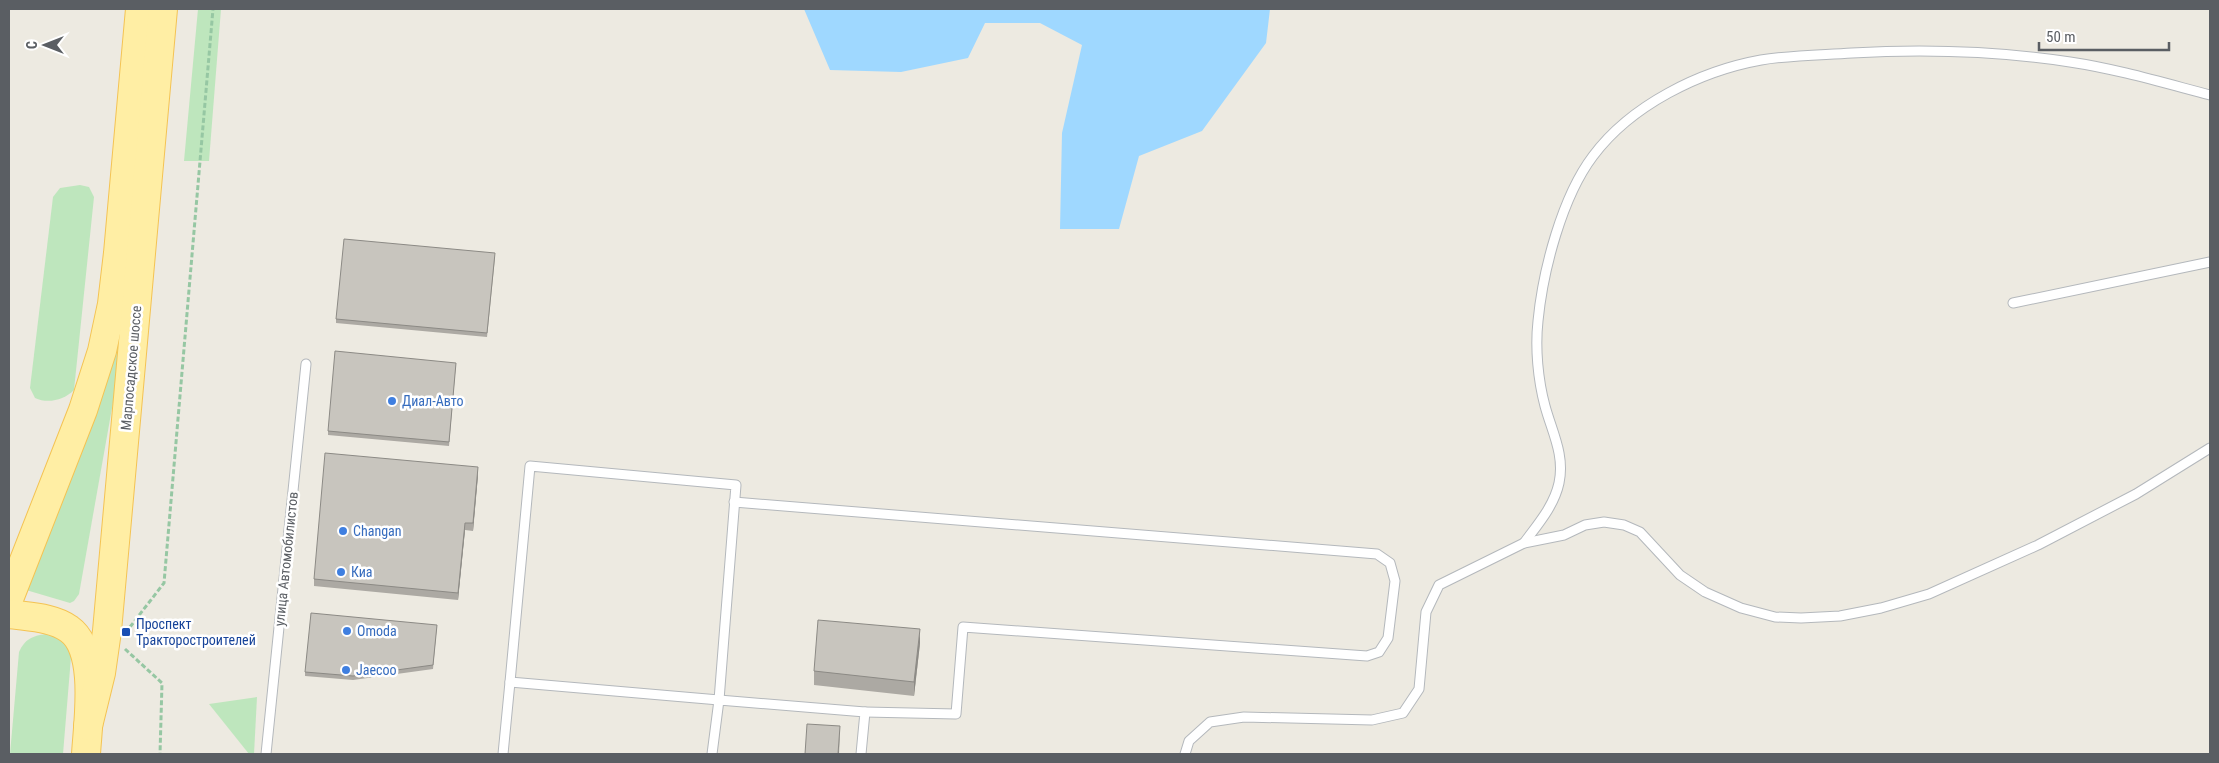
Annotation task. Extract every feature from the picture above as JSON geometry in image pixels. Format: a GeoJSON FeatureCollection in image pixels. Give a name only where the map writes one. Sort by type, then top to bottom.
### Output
{"type":"FeatureCollection","features":[{"type":"Feature","properties":{"kind":"main road","name":"Марпосадское шоссе"},"geometry":{"type":"LineString","coordinates":[[9,599],[82,410],[102,351],[112,304],[118,253],[140,9]]}},
{"type":"Feature","properties":{"kind":"main road","name":"Марпосадское шоссе"},"geometry":{"type":"LineString","coordinates":[[88,726],[101,673],[107,631],[163,9]]}},
{"type":"Feature","properties":{"kind":"main road","name":"Марпосадское шоссе"},"geometry":{"type":"LineString","coordinates":[[9,614],[56,622],[69,629],[80,639],[86,653],[89,673],[86,754]]}},
{"type":"Feature","properties":{"kind":"lane"},"geometry":{"type":"LineString","coordinates":[[1524,543],[1549,509],[1560,477],[1561,462],[1557,442],[1545,405],[1538,367],[1537,324],[1544,276],[1560,224],[1577,181],[1594,155],[1625,123],[1660,97],[1694,80],[1729,68],[1762,60],[1893,51],[1952,51],[2020,55],[2072,62],[2210,95]]}},
{"type":"Feature","properties":{"kind":"lane"},"geometry":{"type":"LineString","coordinates":[[2013,303],[2210,262]]}},
{"type":"Feature","properties":{"kind":"lane","name":"улица Автомобилистов"},"geometry":{"type":"LineString","coordinates":[[266,754],[306,364]]}},
{"type":"Feature","properties":{"kind":"lane"},"geometry":{"type":"LineString","coordinates":[[1185,754],[1189,741],[1210,722],[1244,717],[1372,720],[1403,713],[1418,689],[1426,612],[1439,586],[1524,543],[1564,535],[1585,525],[1604,522],[1624,525],[1640,532],[1680,575],[1706,592],[1741,608],[1775,617],[1840,616],[1881,608],[1929,594],[2038,545],[2136,494],[2210,448]]}},
{"type":"Feature","properties":{"kind":"lane"},"geometry":{"type":"LineString","coordinates":[[503,754],[530,466],[736,485],[712,754]]}},
{"type":"Feature","properties":{"kind":"lane"},"geometry":{"type":"LineString","coordinates":[[510,682],[865,712],[956,714],[963,627],[1367,656],[1379,652],[1388,638],[1395,581],[1390,563],[1378,554],[734,502]]}},
{"type":"Feature","properties":{"kind":"lane"},"geometry":{"type":"LineString","coordinates":[[861,754],[865,712]]}},
{"type":"Feature","properties":{"kind":"path"},"geometry":{"type":"LineString","coordinates":[[126,632],[164,583],[213,9]]}},
{"type":"Feature","properties":{"kind":"path"},"geometry":{"type":"LineString","coordinates":[[126,641],[125,649],[162,682],[160,754]]}},
{"type":"Feature","properties":{"kind":"green space"},"geometry":{"type":"Polygon","coordinates":[[[198,9],[221,9],[209,161],[184,161],[198,9]]]}},
{"type":"Feature","properties":{"kind":"green space"},"geometry":{"type":"Polygon","coordinates":[[[80,185],[89,187],[94,197],[74,390],[56,400],[45,401],[35,398],[30,388],[53,197],[60,188],[80,185]]]}},
{"type":"Feature","properties":{"kind":"green space"},"geometry":{"type":"Polygon","coordinates":[[[122,319],[120,363],[79,594],[70,603],[26,590],[122,319]]]}},
{"type":"Feature","properties":{"kind":"green space"},"geometry":{"type":"Polygon","coordinates":[[[46,634],[63,641],[71,657],[63,754],[10,754],[19,652],[30,639],[46,634]]]}},
{"type":"Feature","properties":{"kind":"green space"},"geometry":{"type":"Polygon","coordinates":[[[257,697],[254,754],[249,754],[209,704],[257,697]]]}},
{"type":"Feature","properties":{"kind":"water"},"geometry":{"type":"Polygon","coordinates":[[[804,9],[1270,9],[1266,43],[1202,131],[1139,156],[1119,229],[1060,229],[1062,133],[1082,45],[1040,23],[985,23],[968,58],[901,72],[830,70],[804,9]]]}},
{"type":"Feature","properties":{"kind":"building"},"geometry":{"type":"Polygon","coordinates":[[[344,239],[495,253],[487,333],[336,319],[344,239]]]}},
{"type":"Feature","properties":{"kind":"building","name":"Диал-Авто"},"geometry":{"type":"Polygon","coordinates":[[[335,351],[456,363],[449,442],[328,431],[335,351]]]}},
{"type":"Feature","properties":{"kind":"building"},"geometry":{"type":"Polygon","coordinates":[[[325,453],[478,467],[473,523],[465,523],[458,593],[314,579],[325,453]]]}},
{"type":"Feature","properties":{"kind":"building"},"geometry":{"type":"Polygon","coordinates":[[[311,613],[437,625],[433,665],[353,676],[305,672],[311,613]]]}},
{"type":"Feature","properties":{"kind":"building"},"geometry":{"type":"Polygon","coordinates":[[[818,620],[920,629],[914,682],[814,671],[818,620]]]}},
{"type":"Feature","properties":{"kind":"building"},"geometry":{"type":"Polygon","coordinates":[[[807,724],[840,726],[838,754],[805,754],[807,724]]]}},
{"type":"Feature","properties":{"kind":"place","name":"Диал-Авто"},"geometry":{"type":"Point","coordinates":[392,401]}},
{"type":"Feature","properties":{"kind":"place","name":"Changan"},"geometry":{"type":"Point","coordinates":[343,531]}},
{"type":"Feature","properties":{"kind":"place","name":"Киа"},"geometry":{"type":"Point","coordinates":[341,572]}},
{"type":"Feature","properties":{"kind":"place","name":"Omoda"},"geometry":{"type":"Point","coordinates":[347,631]}},
{"type":"Feature","properties":{"kind":"place","name":"Проспект Тракторостроителей"},"geometry":{"type":"Point","coordinates":[126,632]}},
{"type":"Feature","properties":{"kind":"place","name":"Jaecoo"},"geometry":{"type":"Point","coordinates":[346,670]}}]}
